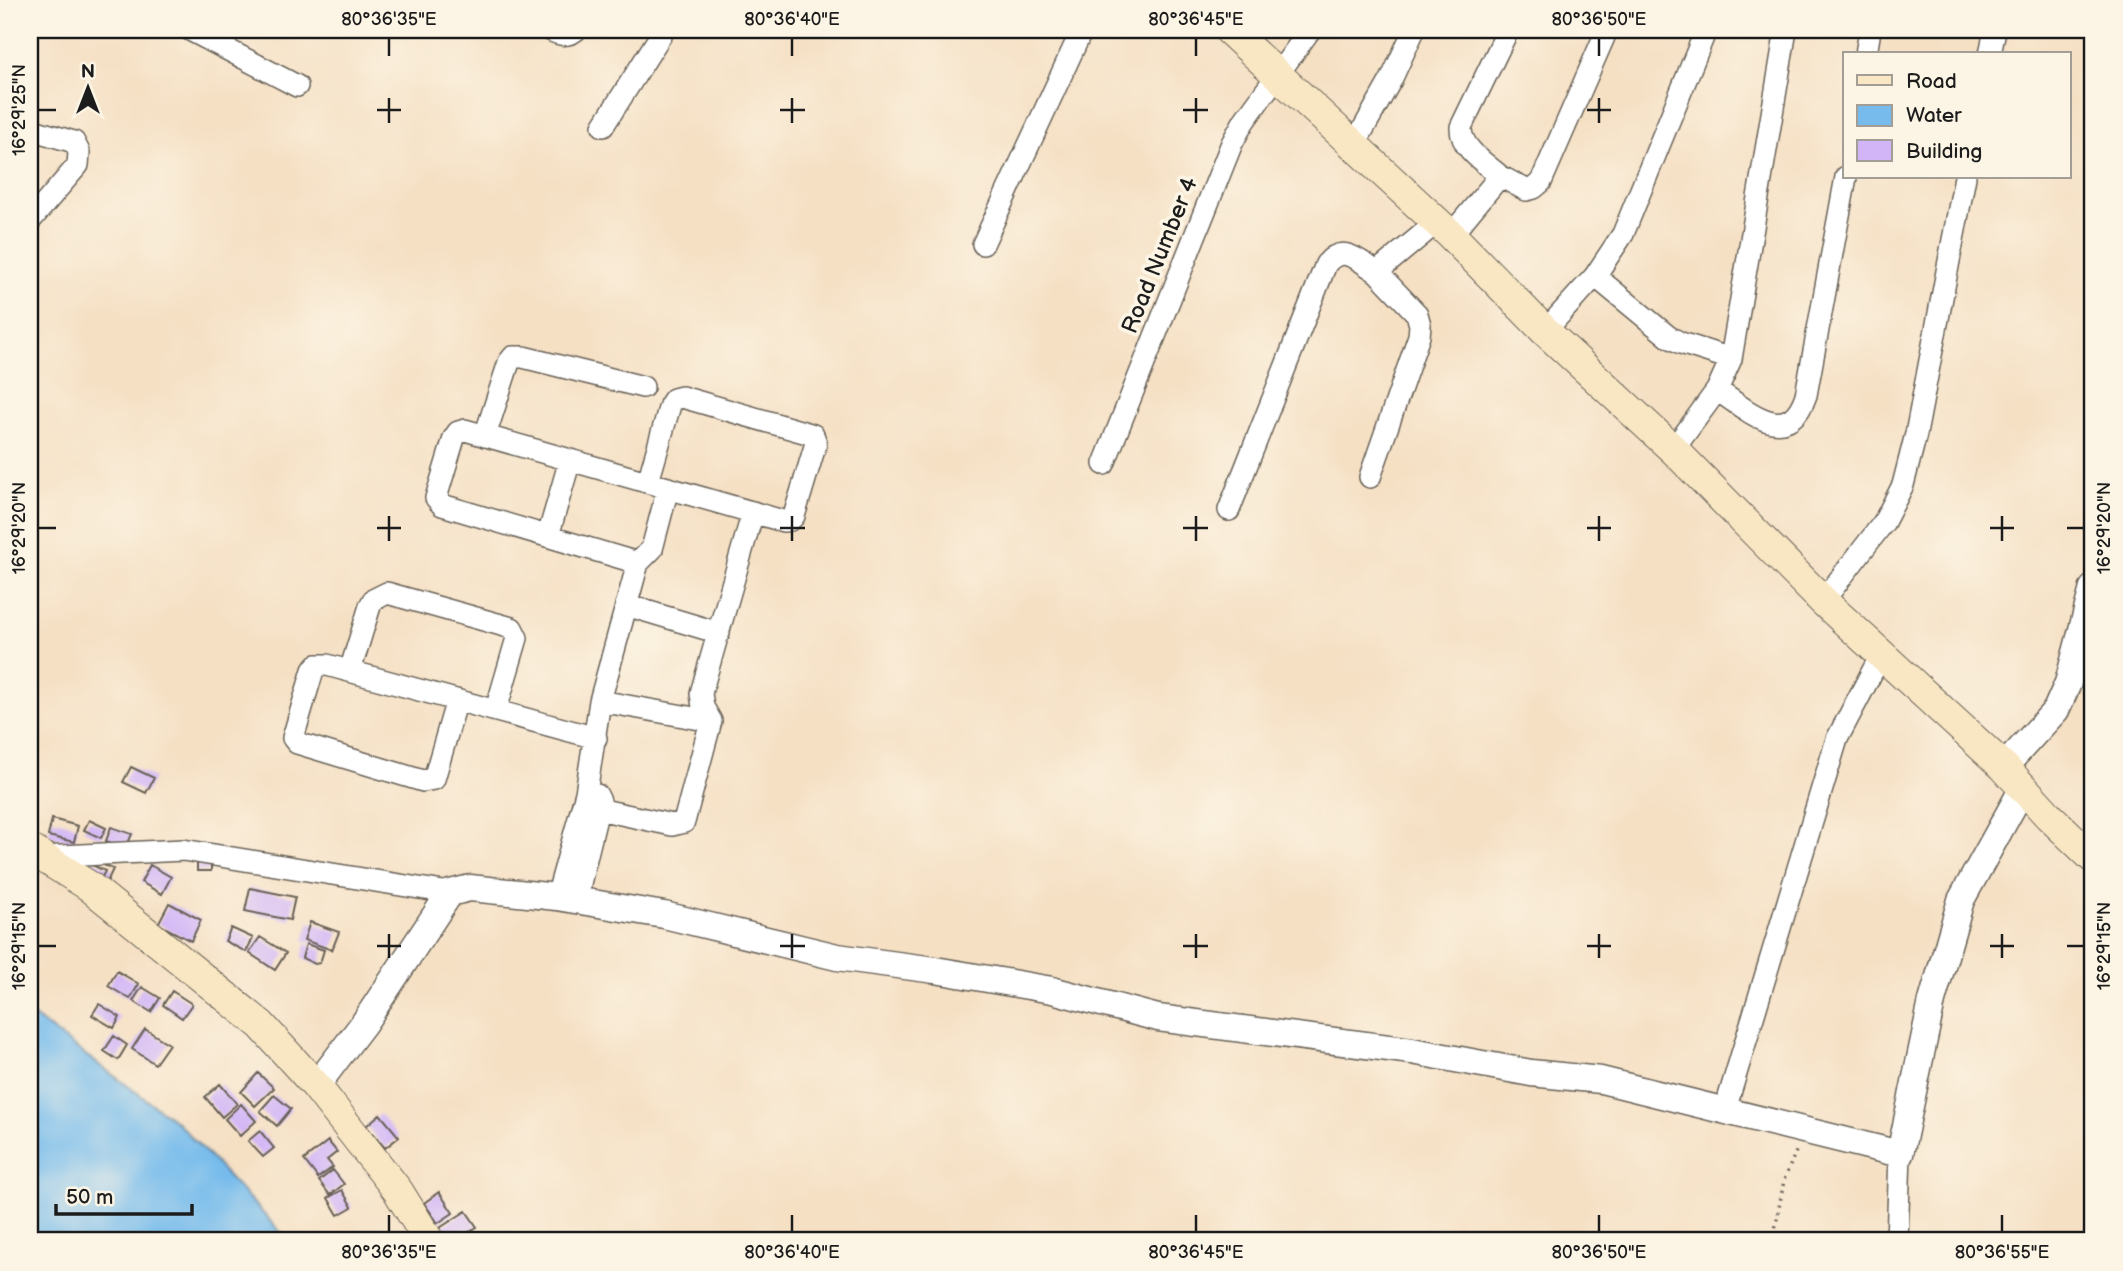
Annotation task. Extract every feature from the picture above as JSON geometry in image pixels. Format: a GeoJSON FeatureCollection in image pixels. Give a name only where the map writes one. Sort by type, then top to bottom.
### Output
{"type":"FeatureCollection","features":[{"type":"Feature","properties":{"kind":"main road"},"geometry":{"type":"LineString","coordinates":[[1228,30],[1444,229],[1545,331],[1673,450],[1823,601],[2014,777],[2049,816],[2093,858]]}},
{"type":"Feature","properties":{"kind":"main road"},"geometry":{"type":"LineString","coordinates":[[36,853],[89,886],[261,1025],[316,1086],[398,1191],[429,1241]]}},
{"type":"Feature","properties":{"kind":"street"},"geometry":{"type":"LineString","coordinates":[[550,30],[560,35],[571,34],[576,30]]}},
{"type":"Feature","properties":{"kind":"street"},"geometry":{"type":"LineString","coordinates":[[603,126],[664,30]]}},
{"type":"Feature","properties":{"kind":"street"},"geometry":{"type":"LineString","coordinates":[[983,244],[1082,30]]}},
{"type":"Feature","properties":{"kind":"street","name":"Road Number 4"},"geometry":{"type":"LineString","coordinates":[[1104,464],[1232,143],[1244,121],[1310,30]]}},
{"type":"Feature","properties":{"kind":"street"},"geometry":{"type":"LineString","coordinates":[[1353,147],[1391,80],[1415,30]]}},
{"type":"Feature","properties":{"kind":"street"},"geometry":{"type":"LineString","coordinates":[[1508,30],[1461,127],[1461,136],[1466,146],[1500,176],[1526,190],[1541,182],[1607,30]]}},
{"type":"Feature","properties":{"kind":"street"},"geometry":{"type":"LineString","coordinates":[[1545,331],[1595,275],[1623,234],[1706,30]]}},
{"type":"Feature","properties":{"kind":"street"},"geometry":{"type":"LineString","coordinates":[[1673,450],[1717,390],[1731,359],[1786,30]]}},
{"type":"Feature","properties":{"kind":"street"},"geometry":{"type":"LineString","coordinates":[[1866,52],[1870,30]]}},
{"type":"Feature","properties":{"kind":"street"},"geometry":{"type":"LineString","coordinates":[[1990,52],[1995,30]]}},
{"type":"Feature","properties":{"kind":"street"},"geometry":{"type":"LineString","coordinates":[[205,33],[298,86]]}},
{"type":"Feature","properties":{"kind":"street"},"geometry":{"type":"LineString","coordinates":[[30,129],[74,142],[79,152],[78,165],[30,221]]}},
{"type":"Feature","properties":{"kind":"street"},"geometry":{"type":"LineString","coordinates":[[1377,272],[1444,229],[1500,176]]}},
{"type":"Feature","properties":{"kind":"street"},"geometry":{"type":"LineString","coordinates":[[1717,390],[1760,418],[1776,423],[1792,420],[1802,408],[1846,178]]}},
{"type":"Feature","properties":{"kind":"street"},"geometry":{"type":"LineString","coordinates":[[1823,601],[1884,522],[1903,485],[1916,434],[1965,178]]}},
{"type":"Feature","properties":{"kind":"street"},"geometry":{"type":"LineString","coordinates":[[1229,510],[1326,264],[1333,256],[1341,253],[1377,272],[1417,314],[1420,325],[1419,336],[1370,477]]}},
{"type":"Feature","properties":{"kind":"street"},"geometry":{"type":"LineString","coordinates":[[1595,275],[1668,337],[1731,359]]}},
{"type":"Feature","properties":{"kind":"street"},"geometry":{"type":"LineString","coordinates":[[485,436],[513,357],[523,357],[643,387]]}},
{"type":"Feature","properties":{"kind":"street"},"geometry":{"type":"LineString","coordinates":[[566,899],[592,801],[600,701],[638,563],[652,549],[658,485],[670,405],[674,399],[682,397],[813,435],[816,443],[794,516],[783,521],[754,512],[658,485],[485,436],[465,430],[458,432],[436,498],[437,502],[638,563]]}},
{"type":"Feature","properties":{"kind":"street"},"geometry":{"type":"LineString","coordinates":[[548,536],[570,460]]}},
{"type":"Feature","properties":{"kind":"street"},"geometry":{"type":"LineString","coordinates":[[592,801],[672,825],[684,822],[711,721],[703,707],[701,693],[754,512]]}},
{"type":"Feature","properties":{"kind":"street"},"geometry":{"type":"LineString","coordinates":[[1897,1241],[1900,1154],[1932,1001],[1961,900],[2014,777],[2056,710],[2068,683],[2093,588]]}},
{"type":"Feature","properties":{"kind":"street"},"geometry":{"type":"LineString","coordinates":[[350,671],[370,607],[380,594],[387,593],[512,628],[517,638],[496,710]]}},
{"type":"Feature","properties":{"kind":"street"},"geometry":{"type":"LineString","coordinates":[[626,605],[719,633]]}},
{"type":"Feature","properties":{"kind":"street"},"geometry":{"type":"LineString","coordinates":[[1725,1110],[1837,739],[1881,655]]}},
{"type":"Feature","properties":{"kind":"street"},"geometry":{"type":"LineString","coordinates":[[457,700],[434,779],[430,781],[297,743],[293,738],[313,670],[317,666],[327,664],[596,738]]}},
{"type":"Feature","properties":{"kind":"street"},"geometry":{"type":"LineString","coordinates":[[600,701],[711,721]]}},
{"type":"Feature","properties":{"kind":"street"},"geometry":{"type":"LineString","coordinates":[[36,853],[183,850],[450,893],[470,888],[566,899],[664,915],[836,957],[935,970],[1052,990],[1158,1017],[1412,1051],[1531,1073],[1601,1080],[1900,1154]]}},
{"type":"Feature","properties":{"kind":"street"},"geometry":{"type":"LineString","coordinates":[[316,1086],[365,1023],[450,893]]}},
{"type":"Feature","properties":{"kind":"path"},"geometry":{"type":"LineString","coordinates":[[1773,1241],[1784,1180],[1797,1148],[1811,1131]]}},
{"type":"Feature","properties":{"kind":"water"},"geometry":{"type":"Polygon","coordinates":[[[30,1014],[178,1123],[289,1241],[30,1241],[30,1014]]]}},
{"type":"Feature","properties":{"kind":"building"},"geometry":{"type":"Polygon","coordinates":[[[131,767],[154,778],[146,793],[123,782],[131,767]]]}},
{"type":"Feature","properties":{"kind":"building"},"geometry":{"type":"Polygon","coordinates":[[[52,819],[78,826],[74,842],[48,836],[52,819]]]}},
{"type":"Feature","properties":{"kind":"building"},"geometry":{"type":"Polygon","coordinates":[[[89,820],[106,828],[101,838],[84,830],[89,820]]]}},
{"type":"Feature","properties":{"kind":"building"},"geometry":{"type":"Polygon","coordinates":[[[111,827],[132,834],[126,848],[106,841],[111,827]]]}},
{"type":"Feature","properties":{"kind":"building"},"geometry":{"type":"Polygon","coordinates":[[[92,860],[113,869],[107,882],[101,879],[105,871],[90,864],[92,860]]]}},
{"type":"Feature","properties":{"kind":"building"},"geometry":{"type":"Polygon","coordinates":[[[197,860],[211,860],[211,871],[197,871],[197,860]]]}},
{"type":"Feature","properties":{"kind":"building"},"geometry":{"type":"Polygon","coordinates":[[[150,865],[171,877],[162,894],[141,882],[150,865]]]}},
{"type":"Feature","properties":{"kind":"building"},"geometry":{"type":"Polygon","coordinates":[[[250,888],[295,897],[290,920],[245,911],[250,888]]]}},
{"type":"Feature","properties":{"kind":"building"},"geometry":{"type":"Polygon","coordinates":[[[169,903],[201,920],[191,941],[158,924],[169,903]]]}},
{"type":"Feature","properties":{"kind":"building"},"geometry":{"type":"Polygon","coordinates":[[[30,918],[36,922],[30,933],[30,918]]]}},
{"type":"Feature","properties":{"kind":"building"},"geometry":{"type":"Polygon","coordinates":[[[310,922],[339,932],[332,950],[304,940],[310,922]]]}},
{"type":"Feature","properties":{"kind":"building"},"geometry":{"type":"Polygon","coordinates":[[[231,928],[253,938],[246,952],[225,941],[231,928]]]}},
{"type":"Feature","properties":{"kind":"building"},"geometry":{"type":"Polygon","coordinates":[[[260,937],[286,953],[275,970],[249,953],[260,937]]]}},
{"type":"Feature","properties":{"kind":"building"},"geometry":{"type":"Polygon","coordinates":[[[306,944],[324,950],[320,963],[315,964],[302,958],[306,944]]]}},
{"type":"Feature","properties":{"kind":"building"},"geometry":{"type":"Polygon","coordinates":[[[117,971],[139,984],[130,999],[108,986],[117,971]]]}},
{"type":"Feature","properties":{"kind":"building"},"geometry":{"type":"Polygon","coordinates":[[[142,987],[160,998],[151,1012],[133,1001],[142,987]]]}},
{"type":"Feature","properties":{"kind":"building"},"geometry":{"type":"Polygon","coordinates":[[[172,991],[192,1004],[182,1018],[163,1005],[172,991]]]}},
{"type":"Feature","properties":{"kind":"building"},"geometry":{"type":"Polygon","coordinates":[[[99,1004],[120,1017],[114,1028],[92,1015],[99,1004]]]}},
{"type":"Feature","properties":{"kind":"building"},"geometry":{"type":"Polygon","coordinates":[[[145,1029],[169,1044],[155,1064],[132,1049],[145,1029]]]}},
{"type":"Feature","properties":{"kind":"building"},"geometry":{"type":"Polygon","coordinates":[[[114,1036],[127,1045],[118,1060],[104,1051],[114,1036]]]}},
{"type":"Feature","properties":{"kind":"building"},"geometry":{"type":"Polygon","coordinates":[[[258,1073],[274,1088],[255,1106],[241,1092],[258,1073]]]}},
{"type":"Feature","properties":{"kind":"building"},"geometry":{"type":"Polygon","coordinates":[[[220,1084],[237,1104],[222,1117],[205,1097],[220,1084]]]}},
{"type":"Feature","properties":{"kind":"building"},"geometry":{"type":"Polygon","coordinates":[[[274,1095],[291,1109],[277,1126],[260,1111],[274,1095]]]}},
{"type":"Feature","properties":{"kind":"building"},"geometry":{"type":"Polygon","coordinates":[[[241,1104],[256,1121],[240,1136],[225,1119],[241,1104]]]}},
{"type":"Feature","properties":{"kind":"building"},"geometry":{"type":"Polygon","coordinates":[[[380,1114],[399,1137],[385,1148],[366,1126],[380,1114]]]}},
{"type":"Feature","properties":{"kind":"building"},"geometry":{"type":"Polygon","coordinates":[[[260,1131],[274,1148],[263,1157],[248,1141],[260,1131]]]}},
{"type":"Feature","properties":{"kind":"building"},"geometry":{"type":"Polygon","coordinates":[[[328,1141],[337,1152],[327,1160],[333,1167],[318,1178],[304,1160],[328,1141]]]}},
{"type":"Feature","properties":{"kind":"building"},"geometry":{"type":"Polygon","coordinates":[[[333,1170],[344,1184],[330,1195],[319,1181],[333,1170]]]}},
{"type":"Feature","properties":{"kind":"building"},"geometry":{"type":"Polygon","coordinates":[[[342,1190],[352,1207],[338,1215],[328,1198],[342,1190]]]}},
{"type":"Feature","properties":{"kind":"building"},"geometry":{"type":"Polygon","coordinates":[[[439,1192],[453,1213],[438,1223],[424,1203],[439,1192]]]}},
{"type":"Feature","properties":{"kind":"building"},"geometry":{"type":"Polygon","coordinates":[[[466,1211],[477,1227],[454,1241],[438,1241],[432,1233],[466,1211]]]}}]}
